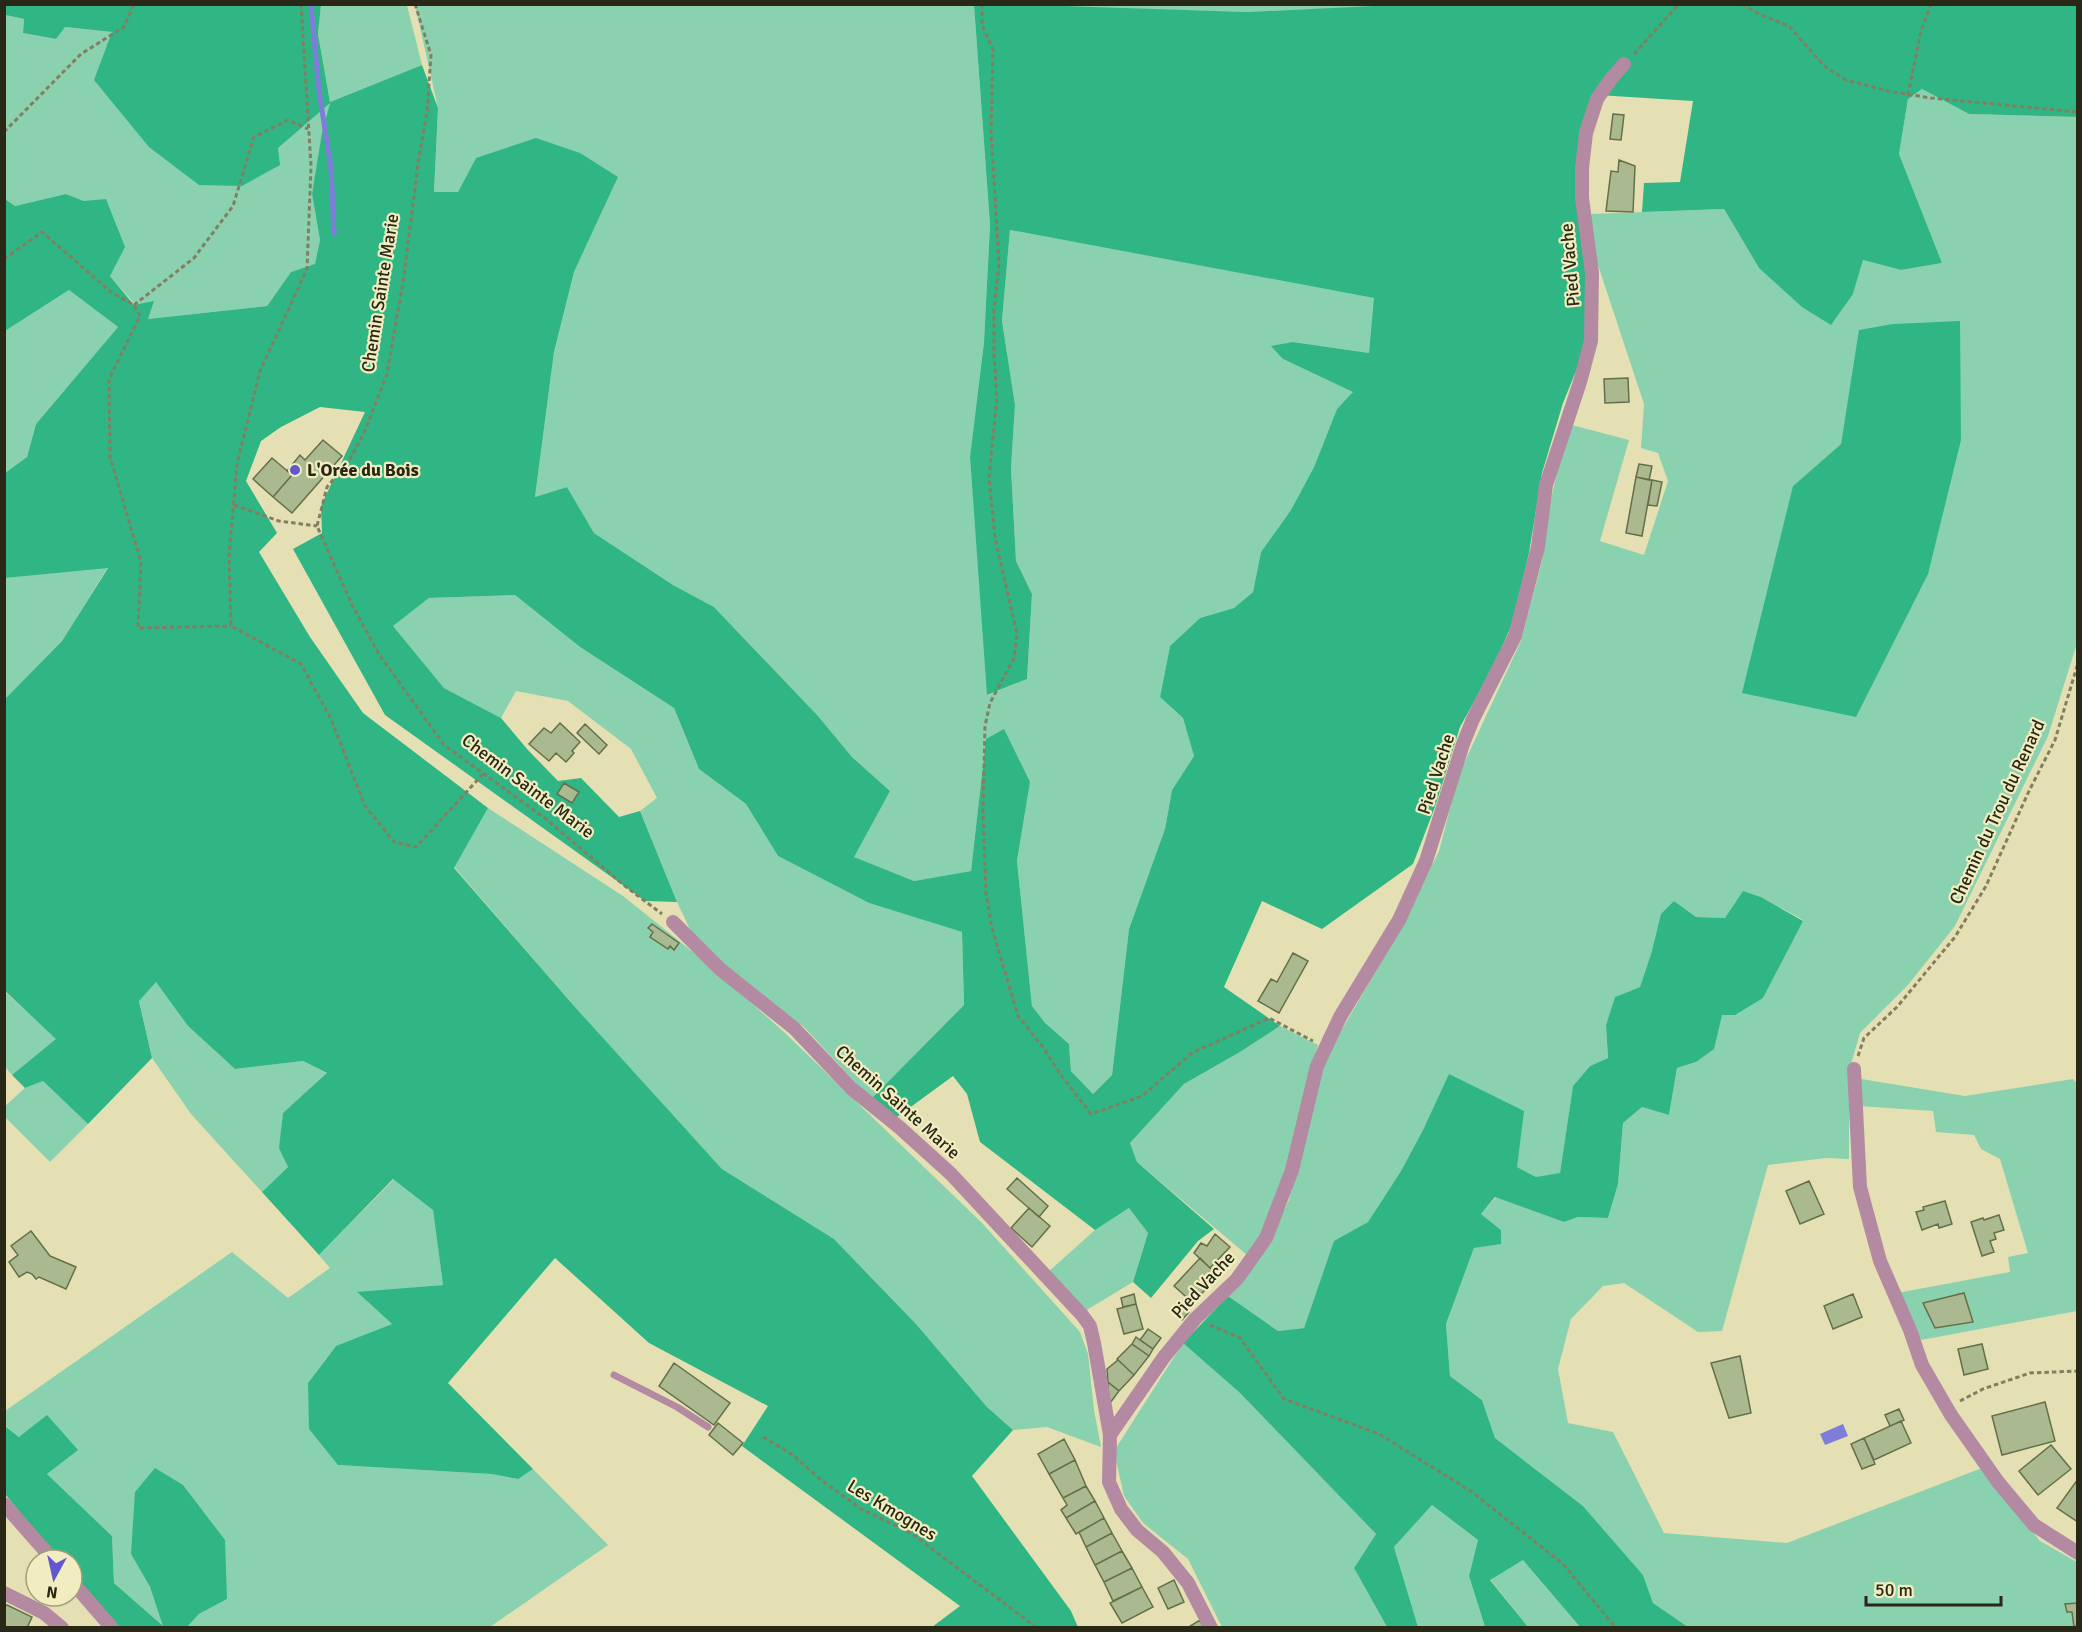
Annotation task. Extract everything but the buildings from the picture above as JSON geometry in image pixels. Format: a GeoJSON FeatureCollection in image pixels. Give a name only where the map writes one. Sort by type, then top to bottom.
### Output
{"type":"FeatureCollection","features":[{"type":"Feature","properties":{"kind":"street","name":"Pied Vache"},"geometry":{"type":"LineString","coordinates":[[1110,1435],[1164,1357],[1195,1319],[1237,1279],[1266,1238],[1292,1170],[1317,1066],[1340,1017],[1400,920],[1426,861],[1466,736],[1515,636],[1538,547],[1546,485],[1591,341],[1592,273],[1582,198],[1582,168],[1586,133],[1597,99],[1624,64]]}},
{"type":"Feature","properties":{"kind":"street","name":"Chemin Sainte Marie"},"geometry":{"type":"LineString","coordinates":[[674,922],[720,969],[794,1028],[852,1089],[951,1174],[1083,1315],[1090,1326],[1094,1343],[1110,1435],[1109,1482],[1121,1509],[1137,1530],[1163,1552],[1188,1583],[1211,1628]]}},
{"type":"Feature","properties":{"kind":"street"},"geometry":{"type":"LineString","coordinates":[[1854,1069],[1860,1187],[1880,1262],[1910,1330],[1922,1365],[1951,1415],[1998,1482],[2034,1525],[2078,1552]]}},
{"type":"Feature","properties":{"kind":"street"},"geometry":{"type":"LineString","coordinates":[[4,1504],[42,1548]]}},
{"type":"Feature","properties":{"kind":"street"},"geometry":{"type":"LineString","coordinates":[[4,1593],[44,1613],[62,1628]]}},
{"type":"Feature","properties":{"kind":"street"},"geometry":{"type":"LineString","coordinates":[[84,1596],[112,1628]]}},
{"type":"Feature","properties":{"kind":"lane"},"geometry":{"type":"LineString","coordinates":[[614,1375],[677,1407],[708,1427]]}},
{"type":"Feature","properties":{"kind":"path"},"geometry":{"type":"LineString","coordinates":[[4,132],[81,54],[124,27],[134,4]]}},
{"type":"Feature","properties":{"kind":"path"},"geometry":{"type":"LineString","coordinates":[[231,626],[229,556],[237,464],[260,371],[307,269],[311,166],[300,4]]}},
{"type":"Feature","properties":{"kind":"path","name":"Chemin Sainte Marie"},"geometry":{"type":"LineString","coordinates":[[415,4],[431,55],[427,112],[404,276],[387,374],[376,405],[349,461],[327,487],[317,526],[353,607],[379,654],[444,745],[546,819],[625,886],[674,922]]}},
{"type":"Feature","properties":{"kind":"path"},"geometry":{"type":"LineString","coordinates":[[982,4],[982,25],[993,50],[991,131],[999,263],[994,309],[994,356],[998,398],[989,477],[995,538],[1017,634],[1014,658],[990,703],[986,726],[983,810],[985,873],[986,894],[993,928],[1018,1016],[1091,1114],[1142,1096],[1192,1053],[1269,1018],[1325,1047]]}},
{"type":"Feature","properties":{"kind":"path"},"geometry":{"type":"LineString","coordinates":[[1624,64],[1679,4]]}},
{"type":"Feature","properties":{"kind":"path"},"geometry":{"type":"LineString","coordinates":[[1742,4],[1761,15],[1789,26],[1824,66],[1846,80],[1908,95],[2078,112]]}},
{"type":"Feature","properties":{"kind":"path"},"geometry":{"type":"LineString","coordinates":[[1908,95],[1921,31],[1931,4]]}},
{"type":"Feature","properties":{"kind":"path"},"geometry":{"type":"LineString","coordinates":[[134,305],[194,258],[233,206],[254,137],[288,120],[309,130]]}},
{"type":"Feature","properties":{"kind":"path"},"geometry":{"type":"LineString","coordinates":[[4,259],[42,232],[111,292],[134,305],[140,316],[109,379],[110,457],[141,562],[138,628],[231,626],[301,664],[331,719],[365,806],[393,842],[416,847],[483,774]]}},
{"type":"Feature","properties":{"kind":"path"},"geometry":{"type":"LineString","coordinates":[[234,505],[279,521],[317,526]]}},
{"type":"Feature","properties":{"kind":"path","name":"Chemin du Trou du Renard"},"geometry":{"type":"LineString","coordinates":[[1854,1069],[1864,1038],[1897,1007],[1955,937],[1986,886],[2055,740],[2078,663]]}},
{"type":"Feature","properties":{"kind":"path"},"geometry":{"type":"LineString","coordinates":[[1195,1319],[1240,1338],[1284,1399],[1379,1434],[1472,1492],[1563,1564],[1616,1628]]}},
{"type":"Feature","properties":{"kind":"path"},"geometry":{"type":"LineString","coordinates":[[1951,1415],[1962,1399],[1983,1389],[2030,1373],[2078,1371]]}},
{"type":"Feature","properties":{"kind":"path","name":"Les Kmognes"},"geometry":{"type":"LineString","coordinates":[[763,1437],[793,1455],[821,1480],[861,1509],[911,1533],[1037,1628]]}},
{"type":"Feature","properties":{"kind":"green space"},"geometry":{"type":"Polygon","coordinates":[[[1415,4],[2077,5],[2077,117],[1969,114],[1922,89],[1908,99],[1899,154],[1942,263],[1901,270],[1863,260],[1853,294],[1831,325],[1802,307],[1759,268],[1724,209],[1642,212],[1644,183],[1680,182],[1693,101],[1598,95],[1581,185],[1587,279],[1585,349],[1563,403],[1542,473],[1529,553],[1513,622],[1492,669],[1460,727],[1435,807],[1413,864],[1322,929],[1262,901],[1224,987],[1280,1026],[1184,1084],[1130,1143],[1137,1162],[1214,1229],[1198,1241],[1151,1298],[1133,1282],[1148,1233],[1129,1208],[1095,1230],[980,1142],[967,1094],[953,1076],[897,1117],[871,1099],[964,1005],[962,932],[869,903],[778,856],[746,804],[699,769],[674,708],[580,647],[515,595],[429,598],[393,626],[444,688],[501,718],[558,781],[581,778],[619,817],[640,811],[677,902],[645,901],[385,715],[293,549],[322,533],[321,506],[365,412],[320,407],[281,427],[261,441],[246,481],[277,533],[259,552],[310,637],[363,713],[488,808],[454,868],[575,1007],[722,1169],[834,1239],[916,1324],[987,1407],[1013,1430],[972,1476],[1071,1611],[1078,1627],[932,1627],[960,1606],[742,1446],[768,1406],[649,1343],[555,1258],[448,1383],[533,1469],[518,1479],[491,1474],[338,1465],[309,1429],[308,1383],[336,1346],[392,1324],[357,1292],[443,1285],[433,1210],[393,1179],[319,1255],[262,1192],[288,1167],[279,1148],[283,1113],[327,1073],[303,1061],[235,1069],[188,1026],[156,982],[139,1001],[152,1058],[88,1124],[43,1081],[25,1088],[12,1075],[56,1039],[5,991],[5,699],[62,641],[108,568],[5,578],[5,473],[27,457],[36,424],[118,327],[69,290],[5,331],[5,199],[15,206],[66,194],[84,201],[106,199],[125,247],[110,276],[134,305],[154,301],[148,319],[267,306],[291,272],[315,264],[320,240],[312,194],[322,133],[330,103],[278,148],[280,165],[242,186],[199,185],[149,147],[94,80],[112,32],[65,27],[56,39],[23,33],[24,19],[5,15],[5,5],[321,5],[318,34],[330,102],[422,65],[438,108],[434,192],[458,192],[476,158],[536,138],[580,153],[618,177],[574,272],[554,352],[535,497],[567,487],[594,533],[673,585],[714,607],[818,716],[852,757],[890,791],[854,857],[914,881],[971,871],[986,739],[1004,729],[1030,782],[1017,861],[1032,1006],[1045,1023],[1069,1044],[1071,1071],[1093,1094],[1112,1075],[1129,929],[1165,829],[1172,790],[1194,756],[1183,718],[1160,697],[1170,646],[1200,618],[1234,608],[1253,592],[1261,552],[1291,510],[1314,467],[1337,409],[1353,392],[1283,359],[1271,346],[1293,342],[1369,353],[1374,298],[1010,230],[1002,321],[1015,405],[1011,468],[1016,561],[1032,594],[1027,679],[987,695],[970,457],[984,342],[990,225],[974,5],[1247,12],[1415,4]]]}},
{"type":"Feature","properties":{"kind":"green space"},"geometry":{"type":"Polygon","coordinates":[[[321,5],[407,5],[422,65],[330,102],[318,34],[321,5]]]}},
{"type":"Feature","properties":{"kind":"green space"},"geometry":{"type":"Polygon","coordinates":[[[415,5],[974,5],[990,225],[984,342],[970,457],[988,695],[1027,679],[1032,594],[1016,561],[1011,468],[1015,405],[1002,321],[1010,230],[1375,298],[1369,353],[1293,342],[1283,359],[1354,392],[1337,409],[1314,467],[1291,510],[1261,552],[1253,592],[1234,608],[1200,618],[1170,646],[1160,697],[1183,718],[1194,756],[1172,790],[1165,829],[1129,929],[1112,1075],[1093,1094],[1071,1071],[1069,1044],[1044,1023],[1032,1006],[1017,861],[1030,782],[986,739],[971,871],[914,881],[853,857],[890,791],[852,757],[818,716],[714,607],[673,585],[594,533],[567,487],[535,497],[554,352],[574,272],[618,177],[476,158],[458,192],[434,192],[438,108],[415,5]]]}},
{"type":"Feature","properties":{"kind":"green space"},"geometry":{"type":"Polygon","coordinates":[[[1001,5],[1415,5],[1247,12],[1001,5]]]}},
{"type":"Feature","properties":{"kind":"green space"},"geometry":{"type":"Polygon","coordinates":[[[4,15],[24,19],[23,33],[56,39],[64,27],[112,32],[277,148],[330,102],[312,194],[320,240],[315,265],[291,272],[267,306],[148,319],[110,276],[84,201],[66,194],[15,206],[5,199],[4,15]]]}},
{"type":"Feature","properties":{"kind":"green space"},"geometry":{"type":"Polygon","coordinates":[[[1922,89],[1969,114],[2077,117],[2078,640],[2048,736],[1955,926],[1908,985],[1860,1033],[1849,1071],[1849,1159],[1826,1158],[1768,1165],[1722,1331],[1698,1332],[1624,1283],[1603,1286],[1571,1319],[1558,1369],[1568,1423],[1613,1432],[1664,1533],[1787,1543],[1982,1468],[2040,1541],[2077,1562],[2077,1627],[1688,1627],[1653,1603],[1643,1575],[1583,1506],[1495,1438],[1482,1400],[1450,1376],[1446,1324],[1474,1248],[1501,1243],[1501,1230],[1481,1214],[1496,1197],[1564,1222],[1578,1217],[1608,1218],[1618,1184],[1623,1123],[1642,1107],[1669,1115],[1677,1068],[1696,1062],[1722,1015],[1763,998],[1803,920],[1761,897],[1743,891],[1726,918],[1696,917],[1674,901],[1652,951],[1640,987],[1615,997],[1606,1025],[1608,1058],[1590,1066],[1573,1086],[1560,1174],[1536,1177],[1424,1128],[1401,1171],[1368,1222],[1334,1242],[1304,1328],[1278,1331],[1228,1296],[1264,1250],[1289,1200],[1318,1075],[1334,1043],[1403,925],[1439,851],[1459,774],[1521,641],[1542,561],[1548,513],[1568,424],[1629,440],[1600,541],[1644,555],[1668,481],[1658,453],[1641,448],[1644,404],[1594,253],[1590,214],[1724,209],[1759,268],[1853,294],[1863,260],[1901,270],[1942,263],[1899,154],[1908,99],[1922,89]],[[1860,331],[1841,444],[1793,486],[1856,717],[1860,331]]]}},
{"type":"Feature","properties":{"kind":"green space"},"geometry":{"type":"Polygon","coordinates":[[[69,290],[118,327],[36,424],[27,457],[5,473],[5,331],[69,290]]]}},
{"type":"Feature","properties":{"kind":"green space"},"geometry":{"type":"Polygon","coordinates":[[[1960,321],[1961,440],[1928,574],[1856,717],[1742,693],[1793,486],[1841,444],[1859,330],[1893,324],[1960,321]]]}},
{"type":"Feature","properties":{"kind":"green space"},"geometry":{"type":"Polygon","coordinates":[[[108,567],[62,641],[5,699],[5,578],[108,567]]]}},
{"type":"Feature","properties":{"kind":"green space"},"geometry":{"type":"Polygon","coordinates":[[[515,595],[580,647],[674,708],[699,769],[746,804],[778,856],[869,903],[962,932],[964,1005],[871,1099],[804,1027],[696,942],[640,811],[657,798],[631,749],[568,701],[516,691],[501,718],[444,688],[393,626],[429,598],[515,595]]]}},
{"type":"Feature","properties":{"kind":"green space"},"geometry":{"type":"Polygon","coordinates":[[[488,808],[623,896],[704,961],[784,1032],[982,1223],[1080,1332],[1088,1354],[1094,1410],[1101,1447],[1047,1427],[1013,1430],[987,1407],[916,1324],[834,1239],[722,1169],[575,1007],[454,867],[488,808]]]}},
{"type":"Feature","properties":{"kind":"green space"},"geometry":{"type":"Polygon","coordinates":[[[1743,891],[1761,897],[1803,921],[1763,998],[1735,1015],[1722,1015],[1714,1049],[1696,1062],[1677,1068],[1669,1115],[1642,1107],[1623,1123],[1618,1184],[1608,1218],[1578,1217],[1564,1222],[1495,1197],[1481,1214],[1501,1230],[1501,1244],[1474,1248],[1446,1324],[1450,1376],[1482,1400],[1495,1438],[1583,1506],[1643,1575],[1653,1603],[1688,1627],[1580,1627],[1523,1560],[1490,1580],[1528,1627],[1485,1627],[1469,1576],[1478,1540],[1432,1505],[1394,1547],[1418,1627],[1387,1627],[1354,1568],[1376,1534],[1240,1393],[1183,1343],[1228,1296],[1278,1331],[1304,1328],[1334,1241],[1368,1222],[1401,1171],[1449,1074],[1524,1111],[1517,1167],[1536,1177],[1560,1173],[1573,1086],[1590,1066],[1608,1058],[1606,1025],[1615,997],[1640,987],[1661,914],[1674,901],[1696,917],[1725,918],[1743,891]]]}},
{"type":"Feature","properties":{"kind":"green space"},"geometry":{"type":"Polygon","coordinates":[[[156,981],[188,1026],[235,1069],[303,1061],[328,1074],[283,1113],[280,1148],[288,1167],[262,1192],[191,1114],[152,1058],[139,1000],[156,981]]]}},
{"type":"Feature","properties":{"kind":"green space"},"geometry":{"type":"Polygon","coordinates":[[[4,991],[57,1039],[12,1075],[5,1067],[4,991]]]}},
{"type":"Feature","properties":{"kind":"green space"},"geometry":{"type":"Polygon","coordinates":[[[1280,1026],[1318,1045],[1306,1084],[1282,1188],[1259,1239],[1247,1255],[1137,1162],[1130,1143],[1184,1084],[1280,1026]]]}},
{"type":"Feature","properties":{"kind":"green space"},"geometry":{"type":"Polygon","coordinates":[[[1861,1079],[1965,1096],[2073,1079],[2078,1085],[2077,1311],[1921,1340],[1897,1293],[2010,1272],[2008,1257],[2028,1253],[2000,1159],[1981,1149],[1974,1135],[1936,1132],[1933,1111],[1859,1106],[1861,1079]]]}},
{"type":"Feature","properties":{"kind":"green space"},"geometry":{"type":"Polygon","coordinates":[[[43,1081],[88,1124],[50,1162],[5,1117],[4,1107],[25,1088],[43,1081]]]}},
{"type":"Feature","properties":{"kind":"green space"},"geometry":{"type":"Polygon","coordinates":[[[394,1179],[433,1209],[443,1285],[358,1293],[392,1324],[335,1347],[308,1383],[338,1465],[491,1474],[517,1479],[533,1469],[608,1545],[490,1627],[187,1627],[199,1614],[227,1599],[131,1554],[150,1587],[164,1627],[114,1583],[112,1536],[47,1474],[77,1450],[19,1437],[5,1425],[5,1411],[232,1252],[288,1298],[330,1268],[319,1255],[394,1179]]]}},
{"type":"Feature","properties":{"kind":"green space"},"geometry":{"type":"Polygon","coordinates":[[[1129,1208],[1148,1233],[1133,1282],[1085,1311],[1047,1273],[1095,1230],[1129,1208]]]}},
{"type":"Feature","properties":{"kind":"green space"},"geometry":{"type":"Polygon","coordinates":[[[1183,1343],[1240,1393],[1376,1534],[1354,1568],[1387,1627],[1222,1627],[1188,1559],[1143,1523],[1124,1496],[1114,1451],[1183,1343]]]}},
{"type":"Feature","properties":{"kind":"green space"},"geometry":{"type":"Polygon","coordinates":[[[47,1415],[78,1450],[47,1474],[112,1536],[114,1583],[163,1626],[150,1587],[131,1554],[135,1492],[155,1468],[183,1485],[225,1540],[227,1599],[199,1614],[187,1627],[116,1627],[84,1589],[84,1548],[49,1548],[5,1494],[4,1425],[19,1437],[47,1415]]]}},
{"type":"Feature","properties":{"kind":"green space"},"geometry":{"type":"Polygon","coordinates":[[[1432,1505],[1478,1540],[1469,1576],[1485,1627],[1418,1627],[1394,1547],[1432,1505]]]}},
{"type":"Feature","properties":{"kind":"green space"},"geometry":{"type":"Polygon","coordinates":[[[1523,1560],[1580,1627],[1528,1627],[1490,1579],[1523,1560]]]}},
{"type":"Feature","properties":{"kind":"shaded area"},"geometry":{"type":"Polygon","coordinates":[[[1843,1424],[1848,1436],[1825,1445],[1820,1434],[1843,1424]]]}},
{"type":"Feature","properties":{"kind":"waterway"},"geometry":{"type":"LineString","coordinates":[[311,4],[319,91],[331,168],[334,234]]}},
{"type":"Feature","properties":{"kind":"place","name":"L'Orée du Bois"},"geometry":{"type":"Point","coordinates":[295,470]}}]}
